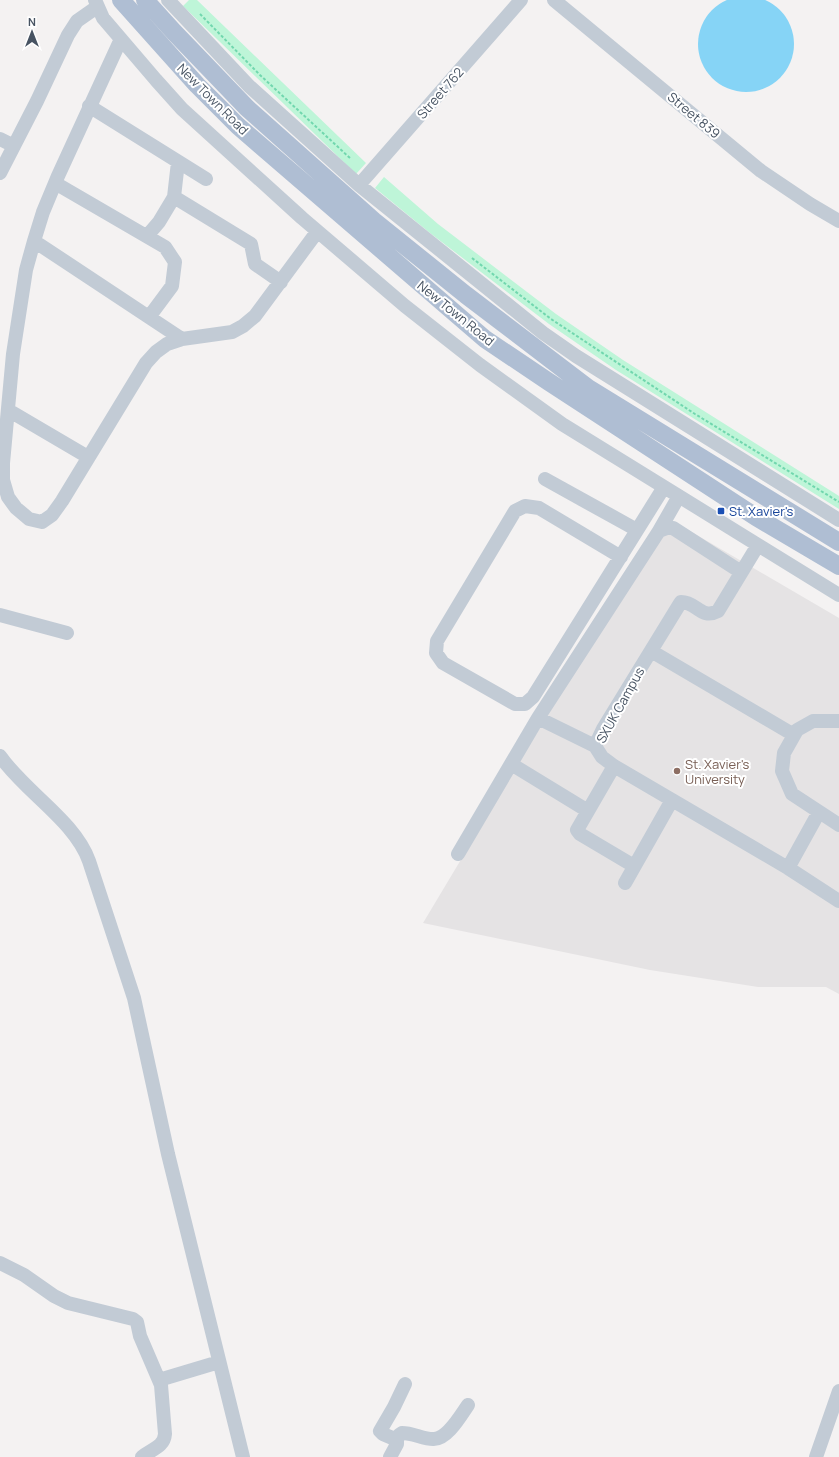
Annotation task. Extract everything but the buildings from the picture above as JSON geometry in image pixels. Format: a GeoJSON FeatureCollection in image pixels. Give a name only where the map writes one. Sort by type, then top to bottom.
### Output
{"type":"FeatureCollection","features":[{"type":"Feature","properties":{"kind":"main road","name":"New Town Road"},"geometry":{"type":"LineString","coordinates":[[120,0],[197,85],[238,126],[485,339],[756,518],[839,566]]}},
{"type":"Feature","properties":{"kind":"main road","name":"New Town Road"},"geometry":{"type":"LineString","coordinates":[[145,0],[246,108],[374,222],[466,295],[588,388],[839,542]]}},
{"type":"Feature","properties":{"kind":"street"},"geometry":{"type":"LineString","coordinates":[[168,0],[249,86],[360,185],[543,333],[576,356],[839,520]]}},
{"type":"Feature","properties":{"kind":"street","name":"Street 762"},"geometry":{"type":"LineString","coordinates":[[360,185],[521,0]]}},
{"type":"Feature","properties":{"kind":"street","name":"Street 839"},"geometry":{"type":"LineString","coordinates":[[554,0],[761,171],[810,204],[839,221]]}},
{"type":"Feature","properties":{"kind":"street"},"geometry":{"type":"LineString","coordinates":[[0,173],[37,101],[68,34],[77,21],[96,3],[103,18],[182,109],[318,232],[405,306],[480,364],[562,424],[839,595]]}},
{"type":"Feature","properties":{"kind":"street"},"geometry":{"type":"LineString","coordinates":[[121,39],[43,212],[26,270],[13,354],[3,463],[3,480],[8,497],[16,508],[29,519],[42,522],[52,515],[146,363],[156,352],[167,344],[182,339],[232,332],[243,326],[255,316],[318,232]]}},
{"type":"Feature","properties":{"kind":"street"},"geometry":{"type":"LineString","coordinates":[[90,106],[206,179]]}},
{"type":"Feature","properties":{"kind":"street"},"geometry":{"type":"LineString","coordinates":[[0,139],[14,146]]}},
{"type":"Feature","properties":{"kind":"street"},"geometry":{"type":"LineString","coordinates":[[147,236],[159,222],[174,197],[178,162]]}},
{"type":"Feature","properties":{"kind":"street"},"geometry":{"type":"LineString","coordinates":[[55,183],[165,246],[175,262],[172,286],[149,317]]}},
{"type":"Feature","properties":{"kind":"street"},"geometry":{"type":"LineString","coordinates":[[174,197],[252,244],[255,264],[281,282]]}},
{"type":"Feature","properties":{"kind":"street"},"geometry":{"type":"LineString","coordinates":[[34,241],[182,339]]}},
{"type":"Feature","properties":{"kind":"street"},"geometry":{"type":"LineString","coordinates":[[8,410],[88,457]]}},
{"type":"Feature","properties":{"kind":"street"},"geometry":{"type":"LineString","coordinates":[[545,479],[637,530]]}},
{"type":"Feature","properties":{"kind":"street"},"geometry":{"type":"LineString","coordinates":[[621,557],[539,508],[525,506],[515,511],[437,641],[436,653],[443,663],[515,704],[525,704],[533,697],[621,557],[664,487]]}},
{"type":"Feature","properties":{"kind":"street"},"geometry":{"type":"LineString","coordinates":[[458,854],[538,718],[659,531],[679,496]]}},
{"type":"Feature","properties":{"kind":"street"},"geometry":{"type":"LineString","coordinates":[[659,531],[667,528],[673,528],[741,572]]}},
{"type":"Feature","properties":{"kind":"street"},"geometry":{"type":"LineString","coordinates":[[651,651],[682,602],[685,602],[705,613],[711,614],[718,611],[758,545]]}},
{"type":"Feature","properties":{"kind":"street"},"geometry":{"type":"LineString","coordinates":[[0,614],[67,633]]}},
{"type":"Feature","properties":{"kind":"street","name":"SXUK Campus"},"geometry":{"type":"LineString","coordinates":[[794,735],[651,651],[595,746],[602,757],[614,766],[788,868],[839,900]]}},
{"type":"Feature","properties":{"kind":"street"},"geometry":{"type":"LineString","coordinates":[[538,718],[595,746]]}},
{"type":"Feature","properties":{"kind":"street"},"geometry":{"type":"LineString","coordinates":[[839,721],[813,721],[797,730],[784,753],[782,772],[792,794],[839,826]]}},
{"type":"Feature","properties":{"kind":"street"},"geometry":{"type":"LineString","coordinates":[[0,756],[19,779],[67,826],[85,850],[134,998],[168,1154],[243,1457]]}},
{"type":"Feature","properties":{"kind":"street"},"geometry":{"type":"LineString","coordinates":[[511,764],[588,811]]}},
{"type":"Feature","properties":{"kind":"street"},"geometry":{"type":"LineString","coordinates":[[614,766],[578,827],[578,832],[634,866]]}},
{"type":"Feature","properties":{"kind":"street"},"geometry":{"type":"LineString","coordinates":[[625,883],[672,800]]}},
{"type":"Feature","properties":{"kind":"street"},"geometry":{"type":"LineString","coordinates":[[788,868],[819,812]]}},
{"type":"Feature","properties":{"kind":"street"},"geometry":{"type":"LineString","coordinates":[[0,1263],[24,1275],[54,1296],[68,1303],[135,1320],[140,1336],[161,1385],[165,1438],[161,1445],[142,1457]]}},
{"type":"Feature","properties":{"kind":"street"},"geometry":{"type":"LineString","coordinates":[[159,1380],[219,1362]]}},
{"type":"Feature","properties":{"kind":"street"},"geometry":{"type":"LineString","coordinates":[[397,1440],[383,1434],[380,1431],[405,1384]]}},
{"type":"Feature","properties":{"kind":"street"},"geometry":{"type":"LineString","coordinates":[[816,1457],[839,1391]]}},
{"type":"Feature","properties":{"kind":"street"},"geometry":{"type":"LineString","coordinates":[[390,1457],[399,1435],[402,1433],[433,1439],[443,1436],[455,1424],[468,1405]]}},
{"type":"Feature","properties":{"kind":"path"},"geometry":{"type":"LineString","coordinates":[[196,9],[260,75],[351,159]]}},
{"type":"Feature","properties":{"kind":"path"},"geometry":{"type":"LineString","coordinates":[[470,257],[551,319],[695,414],[839,502]]}},
{"type":"Feature","properties":{"kind":"shaded area","name":"St. Xavier's University"},"geometry":{"type":"Polygon","coordinates":[[[666,517],[839,618],[839,994],[826,987],[758,987],[650,970],[423,923],[666,517]]]}},
{"type":"Feature","properties":{"kind":"green space"},"geometry":{"type":"Polygon","coordinates":[[[189,0],[197,0],[366,163],[356,174],[183,6],[189,0]]]}},
{"type":"Feature","properties":{"kind":"green space"},"geometry":{"type":"Polygon","coordinates":[[[384,177],[438,224],[556,314],[623,360],[839,496],[839,509],[616,370],[549,324],[430,233],[375,188],[384,177]]]}},
{"type":"Feature","properties":{"kind":"water"},"geometry":{"type":"Polygon","coordinates":[[[746,-4],[764,0],[773,4],[780,10],[786,17],[790,26],[794,44],[790,62],[786,71],[780,78],[773,84],[764,88],[746,92],[728,88],[719,84],[712,78],[706,71],[702,62],[698,44],[702,26],[706,17],[712,10],[719,4],[728,0],[746,-4]]]}},
{"type":"Feature","properties":{"kind":"place","name":"St. Xavier's"},"geometry":{"type":"Point","coordinates":[721,511]}},
{"type":"Feature","properties":{"kind":"place","name":"St. Xavier's University"},"geometry":{"type":"Point","coordinates":[677,771]}}]}
